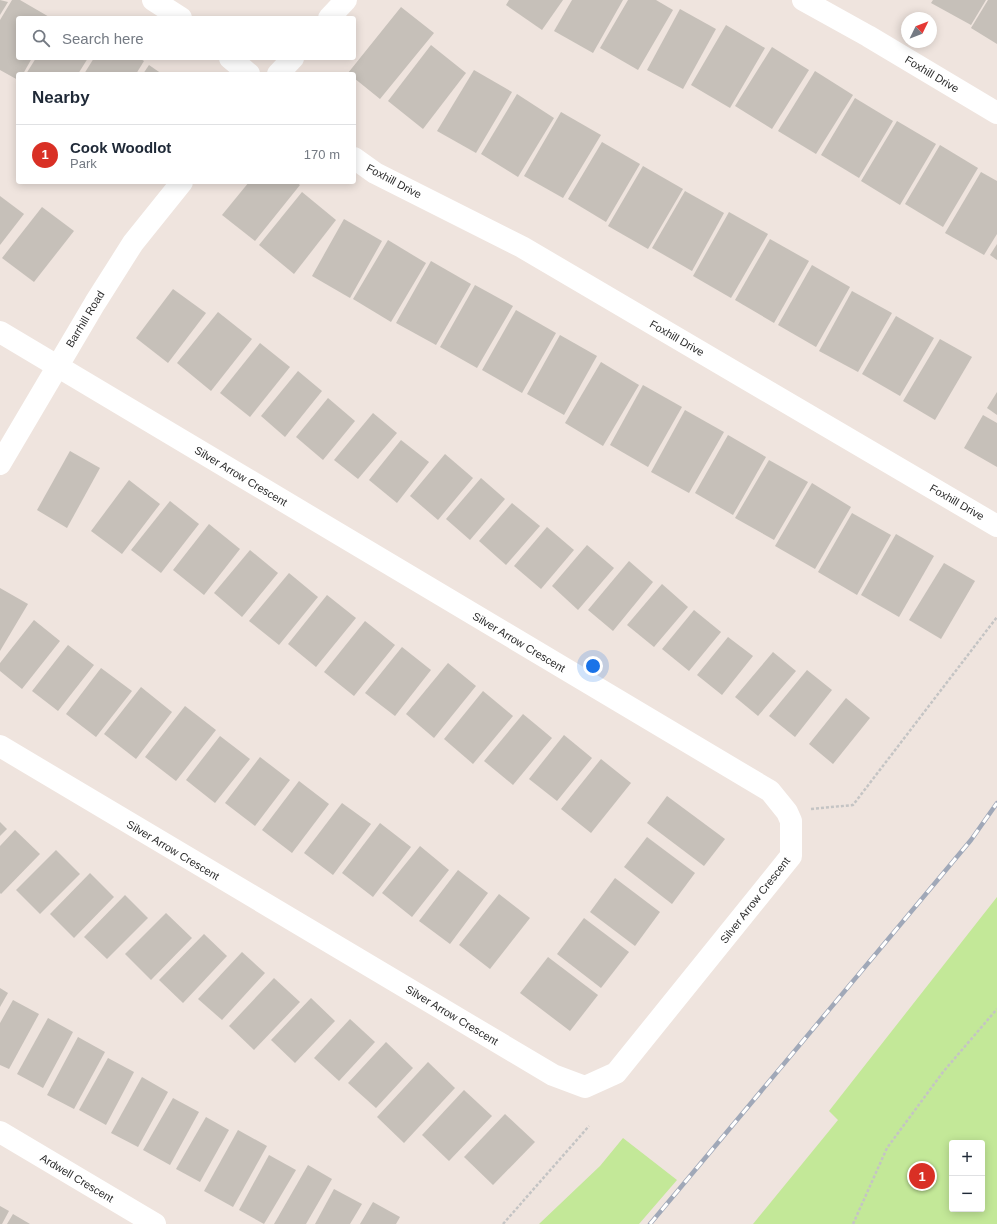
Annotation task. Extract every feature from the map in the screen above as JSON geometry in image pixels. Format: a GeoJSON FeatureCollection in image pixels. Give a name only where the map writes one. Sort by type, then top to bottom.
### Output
{"type":"FeatureCollection","features":[{"type":"Feature","properties":{"kind":"street"},"geometry":{"type":"LineString","coordinates":[[153,0],[178,16]]}},
{"type":"Feature","properties":{"kind":"street"},"geometry":{"type":"LineString","coordinates":[[332,16],[346,0]]}},
{"type":"Feature","properties":{"kind":"street","name":"Foxhill Drive"},"geometry":{"type":"LineString","coordinates":[[803,0],[868,36],[997,113]]}},
{"type":"Feature","properties":{"kind":"street"},"geometry":{"type":"LineString","coordinates":[[232,60],[247,72]]}},
{"type":"Feature","properties":{"kind":"street"},"geometry":{"type":"LineString","coordinates":[[280,72],[291,60]]}},
{"type":"Feature","properties":{"kind":"street","name":"Foxhill Drive"},"geometry":{"type":"LineString","coordinates":[[356,159],[375,173],[522,248],[997,526]]}},
{"type":"Feature","properties":{"kind":"street","name":"Barrhill Road"},"geometry":{"type":"LineString","coordinates":[[0,464],[133,243],[180,184]]}},
{"type":"Feature","properties":{"kind":"street","name":"Silver Arrow Crescent"},"geometry":{"type":"LineString","coordinates":[[0,332],[770,791],[787,812],[791,821],[791,856],[616,1072],[585,1087],[553,1075],[0,746]]}},
{"type":"Feature","properties":{"kind":"street","name":"Ardwell Crescent"},"geometry":{"type":"LineString","coordinates":[[0,1132],[155,1224]]}},
{"type":"Feature","properties":{"kind":"path"},"geometry":{"type":"LineString","coordinates":[[787,812],[853,806],[997,617]]}},
{"type":"Feature","properties":{"kind":"path"},"geometry":{"type":"LineString","coordinates":[[853,1224],[887,1148],[943,1072],[997,1009]]}},
{"type":"Feature","properties":{"kind":"path"},"geometry":{"type":"LineString","coordinates":[[503,1224],[589,1126]]}},
{"type":"Feature","properties":{"kind":"green space"},"geometry":{"type":"Polygon","coordinates":[[[997,897],[997,1224],[753,1224],[838,1120],[829,1111],[997,897]]]}},
{"type":"Feature","properties":{"kind":"green space"},"geometry":{"type":"Polygon","coordinates":[[[623,1138],[677,1180],[639,1224],[539,1224],[600,1166],[623,1138]]]}},
{"type":"Feature","properties":{"kind":"building"},"geometry":{"type":"Polygon","coordinates":[[[0,0],[8,2],[0,15],[0,0]]]}},
{"type":"Feature","properties":{"kind":"building"},"geometry":{"type":"Polygon","coordinates":[[[12,0],[20,0],[48,16],[16,16],[16,60],[31,60],[24,72],[16,72],[16,79],[0,70],[0,20],[12,0]]]}},
{"type":"Feature","properties":{"kind":"building"},"geometry":{"type":"Polygon","coordinates":[[[509,0],[563,0],[542,30],[506,5],[509,0]]]}},
{"type":"Feature","properties":{"kind":"building"},"geometry":{"type":"Polygon","coordinates":[[[572,0],[623,0],[593,53],[554,31],[572,0]]]}},
{"type":"Feature","properties":{"kind":"building"},"geometry":{"type":"Polygon","coordinates":[[[628,0],[656,0],[673,10],[638,70],[600,48],[628,0]]]}},
{"type":"Feature","properties":{"kind":"building"},"geometry":{"type":"Polygon","coordinates":[[[933,0],[986,0],[971,25],[931,3],[933,0]]]}},
{"type":"Feature","properties":{"kind":"building"},"geometry":{"type":"Polygon","coordinates":[[[988,0],[997,0],[997,44],[971,28],[988,0]]]}},
{"type":"Feature","properties":{"kind":"building"},"geometry":{"type":"Polygon","coordinates":[[[401,7],[434,33],[380,99],[356,80],[356,72],[349,72],[401,7]]]}},
{"type":"Feature","properties":{"kind":"building"},"geometry":{"type":"Polygon","coordinates":[[[680,9],[716,29],[683,89],[647,70],[680,9]]]}},
{"type":"Feature","properties":{"kind":"building"},"geometry":{"type":"Polygon","coordinates":[[[726,25],[765,48],[730,108],[691,85],[726,25]]]}},
{"type":"Feature","properties":{"kind":"building"},"geometry":{"type":"Polygon","coordinates":[[[431,45],[466,73],[423,129],[388,101],[431,45]]]}},
{"type":"Feature","properties":{"kind":"building"},"geometry":{"type":"Polygon","coordinates":[[[772,47],[809,70],[772,129],[735,106],[772,47]]]}},
{"type":"Feature","properties":{"kind":"building"},"geometry":{"type":"Polygon","coordinates":[[[35,60],[87,60],[79,72],[27,72],[35,60]]]}},
{"type":"Feature","properties":{"kind":"building"},"geometry":{"type":"Polygon","coordinates":[[[93,60],[144,61],[137,72],[85,72],[93,60]]]}},
{"type":"Feature","properties":{"kind":"building"},"geometry":{"type":"Polygon","coordinates":[[[149,65],[159,72],[144,72],[149,65]]]}},
{"type":"Feature","properties":{"kind":"building"},"geometry":{"type":"Polygon","coordinates":[[[474,70],[512,92],[476,153],[437,131],[474,70]]]}},
{"type":"Feature","properties":{"kind":"building"},"geometry":{"type":"Polygon","coordinates":[[[815,71],[853,95],[816,154],[778,131],[815,71]]]}},
{"type":"Feature","properties":{"kind":"building"},"geometry":{"type":"Polygon","coordinates":[[[517,94],[554,118],[518,177],[481,154],[517,94]]]}},
{"type":"Feature","properties":{"kind":"building"},"geometry":{"type":"Polygon","coordinates":[[[855,98],[893,121],[859,178],[821,155],[855,98]]]}},
{"type":"Feature","properties":{"kind":"building"},"geometry":{"type":"Polygon","coordinates":[[[561,112],[601,135],[563,198],[524,176],[561,112]]]}},
{"type":"Feature","properties":{"kind":"building"},"geometry":{"type":"Polygon","coordinates":[[[897,121],[936,144],[900,205],[861,181],[897,121]]]}},
{"type":"Feature","properties":{"kind":"building"},"geometry":{"type":"Polygon","coordinates":[[[602,142],[640,164],[606,222],[568,199],[602,142]]]}},
{"type":"Feature","properties":{"kind":"building"},"geometry":{"type":"Polygon","coordinates":[[[940,145],[978,168],[943,227],[905,204],[940,145]]]}},
{"type":"Feature","properties":{"kind":"building"},"geometry":{"type":"Polygon","coordinates":[[[643,166],[683,189],[648,249],[608,226],[643,166]]]}},
{"type":"Feature","properties":{"kind":"building"},"geometry":{"type":"Polygon","coordinates":[[[981,172],[997,181],[997,234],[984,255],[945,233],[981,172]]]}},
{"type":"Feature","properties":{"kind":"building"},"geometry":{"type":"Polygon","coordinates":[[[247,184],[300,185],[255,241],[222,215],[247,184]]]}},
{"type":"Feature","properties":{"kind":"building"},"geometry":{"type":"Polygon","coordinates":[[[685,191],[724,213],[692,271],[652,248],[685,191]]]}},
{"type":"Feature","properties":{"kind":"building"},"geometry":{"type":"Polygon","coordinates":[[[302,192],[336,220],[294,274],[259,245],[302,192]]]}},
{"type":"Feature","properties":{"kind":"building"},"geometry":{"type":"Polygon","coordinates":[[[0,196],[24,214],[0,245],[0,196]]]}},
{"type":"Feature","properties":{"kind":"building"},"geometry":{"type":"Polygon","coordinates":[[[42,207],[74,231],[34,282],[2,258],[42,207]]]}},
{"type":"Feature","properties":{"kind":"building"},"geometry":{"type":"Polygon","coordinates":[[[729,212],[768,234],[731,298],[693,276],[729,212]]]}},
{"type":"Feature","properties":{"kind":"building"},"geometry":{"type":"Polygon","coordinates":[[[344,219],[382,241],[350,298],[312,276],[344,219]]]}},
{"type":"Feature","properties":{"kind":"building"},"geometry":{"type":"Polygon","coordinates":[[[770,239],[809,261],[774,323],[735,300],[770,239]]]}},
{"type":"Feature","properties":{"kind":"building"},"geometry":{"type":"Polygon","coordinates":[[[388,240],[426,263],[391,322],[353,299],[388,240]]]}},
{"type":"Feature","properties":{"kind":"building"},"geometry":{"type":"Polygon","coordinates":[[[997,244],[997,260],[990,255],[997,244]]]}},
{"type":"Feature","properties":{"kind":"building"},"geometry":{"type":"Polygon","coordinates":[[[431,261],[471,284],[436,345],[396,323],[431,261]]]}},
{"type":"Feature","properties":{"kind":"building"},"geometry":{"type":"Polygon","coordinates":[[[812,265],[850,287],[816,347],[778,325],[812,265]]]}},
{"type":"Feature","properties":{"kind":"building"},"geometry":{"type":"Polygon","coordinates":[[[475,285],[513,306],[477,368],[440,347],[475,285]]]}},
{"type":"Feature","properties":{"kind":"building"},"geometry":{"type":"Polygon","coordinates":[[[173,289],[206,313],[168,363],[136,338],[173,289]]]}},
{"type":"Feature","properties":{"kind":"building"},"geometry":{"type":"Polygon","coordinates":[[[852,291],[892,313],[858,372],[819,351],[852,291]]]}},
{"type":"Feature","properties":{"kind":"building"},"geometry":{"type":"Polygon","coordinates":[[[516,310],[556,333],[522,393],[482,370],[516,310]]]}},
{"type":"Feature","properties":{"kind":"building"},"geometry":{"type":"Polygon","coordinates":[[[218,312],[252,339],[211,391],[177,363],[218,312]]]}},
{"type":"Feature","properties":{"kind":"building"},"geometry":{"type":"Polygon","coordinates":[[[896,316],[934,338],[900,396],[862,374],[896,316]]]}},
{"type":"Feature","properties":{"kind":"building"},"geometry":{"type":"Polygon","coordinates":[[[560,335],[597,356],[564,415],[527,394],[560,335]]]}},
{"type":"Feature","properties":{"kind":"building"},"geometry":{"type":"Polygon","coordinates":[[[940,339],[972,357],[935,420],[903,401],[940,339]]]}},
{"type":"Feature","properties":{"kind":"building"},"geometry":{"type":"Polygon","coordinates":[[[260,343],[290,367],[250,417],[220,393],[260,343]]]}},
{"type":"Feature","properties":{"kind":"building"},"geometry":{"type":"Polygon","coordinates":[[[601,362],[639,385],[603,446],[565,423],[601,362]]]}},
{"type":"Feature","properties":{"kind":"building"},"geometry":{"type":"Polygon","coordinates":[[[298,371],[322,391],[285,437],[261,416],[298,371]]]}},
{"type":"Feature","properties":{"kind":"building"},"geometry":{"type":"Polygon","coordinates":[[[643,385],[682,407],[648,467],[610,445],[643,385]]]}},
{"type":"Feature","properties":{"kind":"building"},"geometry":{"type":"Polygon","coordinates":[[[997,392],[997,415],[987,408],[997,392]]]}},
{"type":"Feature","properties":{"kind":"building"},"geometry":{"type":"Polygon","coordinates":[[[328,398],[355,421],[323,460],[296,437],[328,398]]]}},
{"type":"Feature","properties":{"kind":"building"},"geometry":{"type":"Polygon","coordinates":[[[685,410],[724,432],[689,493],[651,472],[685,410]]]}},
{"type":"Feature","properties":{"kind":"building"},"geometry":{"type":"Polygon","coordinates":[[[373,413],[397,433],[358,479],[334,460],[373,413]]]}},
{"type":"Feature","properties":{"kind":"building"},"geometry":{"type":"Polygon","coordinates":[[[983,415],[997,423],[997,467],[964,448],[983,415]]]}},
{"type":"Feature","properties":{"kind":"building"},"geometry":{"type":"Polygon","coordinates":[[[728,435],[766,457],[733,515],[695,493],[728,435]]]}},
{"type":"Feature","properties":{"kind":"building"},"geometry":{"type":"Polygon","coordinates":[[[401,440],[429,462],[397,503],[369,480],[401,440]]]}},
{"type":"Feature","properties":{"kind":"building"},"geometry":{"type":"Polygon","coordinates":[[[70,451],[100,468],[67,528],[37,510],[70,451]]]}},
{"type":"Feature","properties":{"kind":"building"},"geometry":{"type":"Polygon","coordinates":[[[445,454],[473,478],[438,520],[410,496],[445,454]]]}},
{"type":"Feature","properties":{"kind":"building"},"geometry":{"type":"Polygon","coordinates":[[[769,460],[808,482],[774,540],[735,518],[769,460]]]}},
{"type":"Feature","properties":{"kind":"building"},"geometry":{"type":"Polygon","coordinates":[[[481,478],[505,499],[470,540],[446,519],[481,478]]]}},
{"type":"Feature","properties":{"kind":"building"},"geometry":{"type":"Polygon","coordinates":[[[129,480],[160,504],[122,554],[91,531],[129,480]]]}},
{"type":"Feature","properties":{"kind":"building"},"geometry":{"type":"Polygon","coordinates":[[[812,483],[851,507],[815,569],[775,546],[812,483]]]}},
{"type":"Feature","properties":{"kind":"building"},"geometry":{"type":"Polygon","coordinates":[[[170,501],[199,524],[161,573],[131,550],[170,501]]]}},
{"type":"Feature","properties":{"kind":"building"},"geometry":{"type":"Polygon","coordinates":[[[512,503],[540,526],[506,565],[479,541],[512,503]]]}},
{"type":"Feature","properties":{"kind":"building"},"geometry":{"type":"Polygon","coordinates":[[[852,513],[891,535],[857,595],[818,572],[852,513]]]}},
{"type":"Feature","properties":{"kind":"building"},"geometry":{"type":"Polygon","coordinates":[[[209,524],[240,549],[204,595],[173,570],[209,524]]]}},
{"type":"Feature","properties":{"kind":"building"},"geometry":{"type":"Polygon","coordinates":[[[547,527],[574,550],[541,589],[514,566],[547,527]]]}},
{"type":"Feature","properties":{"kind":"building"},"geometry":{"type":"Polygon","coordinates":[[[896,534],[934,556],[899,617],[861,595],[896,534]]]}},
{"type":"Feature","properties":{"kind":"building"},"geometry":{"type":"Polygon","coordinates":[[[587,545],[614,568],[578,610],[552,586],[587,545]]]}},
{"type":"Feature","properties":{"kind":"building"},"geometry":{"type":"Polygon","coordinates":[[[250,550],[278,573],[242,617],[214,593],[250,550]]]}},
{"type":"Feature","properties":{"kind":"building"},"geometry":{"type":"Polygon","coordinates":[[[629,561],[653,582],[613,631],[588,610],[629,561]]]}},
{"type":"Feature","properties":{"kind":"building"},"geometry":{"type":"Polygon","coordinates":[[[944,563],[975,581],[941,639],[909,620],[944,563]]]}},
{"type":"Feature","properties":{"kind":"building"},"geometry":{"type":"Polygon","coordinates":[[[289,573],[318,597],[279,645],[249,621],[289,573]]]}},
{"type":"Feature","properties":{"kind":"building"},"geometry":{"type":"Polygon","coordinates":[[[662,584],[688,607],[654,647],[627,625],[662,584]]]}},
{"type":"Feature","properties":{"kind":"building"},"geometry":{"type":"Polygon","coordinates":[[[0,588],[28,604],[0,651],[0,588]]]}},
{"type":"Feature","properties":{"kind":"building"},"geometry":{"type":"Polygon","coordinates":[[[327,595],[356,618],[316,667],[288,644],[327,595]]]}},
{"type":"Feature","properties":{"kind":"building"},"geometry":{"type":"Polygon","coordinates":[[[694,610],[721,632],[689,671],[662,649],[694,610]]]}},
{"type":"Feature","properties":{"kind":"building"},"geometry":{"type":"Polygon","coordinates":[[[34,620],[60,641],[22,689],[0,671],[0,663],[34,620]]]}},
{"type":"Feature","properties":{"kind":"building"},"geometry":{"type":"Polygon","coordinates":[[[365,621],[395,645],[354,696],[324,672],[365,621]]]}},
{"type":"Feature","properties":{"kind":"building"},"geometry":{"type":"Polygon","coordinates":[[[728,637],[753,656],[722,695],[697,675],[728,637]]]}},
{"type":"Feature","properties":{"kind":"building"},"geometry":{"type":"Polygon","coordinates":[[[68,645],[94,665],[58,711],[32,691],[68,645]]]}},
{"type":"Feature","properties":{"kind":"building"},"geometry":{"type":"Polygon","coordinates":[[[402,647],[431,670],[395,716],[365,693],[402,647]]]}},
{"type":"Feature","properties":{"kind":"building"},"geometry":{"type":"Polygon","coordinates":[[[773,652],[796,671],[758,716],[735,697],[773,652]]]}},
{"type":"Feature","properties":{"kind":"building"},"geometry":{"type":"Polygon","coordinates":[[[448,663],[476,686],[434,738],[406,714],[448,663]]]}},
{"type":"Feature","properties":{"kind":"building"},"geometry":{"type":"Polygon","coordinates":[[[101,668],[132,691],[96,737],[66,714],[101,668]]]}},
{"type":"Feature","properties":{"kind":"building"},"geometry":{"type":"Polygon","coordinates":[[[807,670],[832,690],[795,737],[769,716],[807,670]]]}},
{"type":"Feature","properties":{"kind":"building"},"geometry":{"type":"Polygon","coordinates":[[[141,687],[172,712],[136,759],[104,734],[141,687]]]}},
{"type":"Feature","properties":{"kind":"building"},"geometry":{"type":"Polygon","coordinates":[[[483,691],[513,716],[473,764],[444,739],[483,691]]]}},
{"type":"Feature","properties":{"kind":"building"},"geometry":{"type":"Polygon","coordinates":[[[846,698],[870,718],[833,764],[809,744],[846,698]]]}},
{"type":"Feature","properties":{"kind":"building"},"geometry":{"type":"Polygon","coordinates":[[[185,706],[216,730],[176,781],[145,757],[185,706]]]}},
{"type":"Feature","properties":{"kind":"building"},"geometry":{"type":"Polygon","coordinates":[[[523,714],[552,738],[513,785],[484,761],[523,714]]]}},
{"type":"Feature","properties":{"kind":"building"},"geometry":{"type":"Polygon","coordinates":[[[564,735],[592,758],[557,801],[529,779],[564,735]]]}},
{"type":"Feature","properties":{"kind":"building"},"geometry":{"type":"Polygon","coordinates":[[[220,736],[250,759],[215,803],[186,780],[220,736]]]}},
{"type":"Feature","properties":{"kind":"building"},"geometry":{"type":"Polygon","coordinates":[[[260,757],[290,780],[255,826],[225,803],[260,757]]]}},
{"type":"Feature","properties":{"kind":"building"},"geometry":{"type":"Polygon","coordinates":[[[601,759],[631,783],[591,833],[561,809],[601,759]]]}},
{"type":"Feature","properties":{"kind":"building"},"geometry":{"type":"Polygon","coordinates":[[[299,781],[329,804],[292,853],[262,830],[299,781]]]}},
{"type":"Feature","properties":{"kind":"building"},"geometry":{"type":"Polygon","coordinates":[[[667,796],[725,839],[704,866],[647,823],[667,796]]]}},
{"type":"Feature","properties":{"kind":"building"},"geometry":{"type":"Polygon","coordinates":[[[342,803],[371,824],[333,875],[304,853],[342,803]]]}},
{"type":"Feature","properties":{"kind":"building"},"geometry":{"type":"Polygon","coordinates":[[[0,822],[7,829],[0,836],[0,822]]]}},
{"type":"Feature","properties":{"kind":"building"},"geometry":{"type":"Polygon","coordinates":[[[380,823],[411,847],[373,897],[342,873],[380,823]]]}},
{"type":"Feature","properties":{"kind":"building"},"geometry":{"type":"Polygon","coordinates":[[[15,830],[40,854],[1,894],[0,846],[15,830]]]}},
{"type":"Feature","properties":{"kind":"building"},"geometry":{"type":"Polygon","coordinates":[[[647,837],[695,873],[672,904],[624,867],[647,837]]]}},
{"type":"Feature","properties":{"kind":"building"},"geometry":{"type":"Polygon","coordinates":[[[420,846],[449,870],[412,917],[382,893],[420,846]]]}},
{"type":"Feature","properties":{"kind":"building"},"geometry":{"type":"Polygon","coordinates":[[[56,850],[80,874],[40,914],[16,890],[56,850]]]}},
{"type":"Feature","properties":{"kind":"building"},"geometry":{"type":"Polygon","coordinates":[[[458,870],[488,893],[450,944],[419,921],[458,870]]]}},
{"type":"Feature","properties":{"kind":"building"},"geometry":{"type":"Polygon","coordinates":[[[90,873],[114,897],[74,938],[50,914],[90,873]]]}},
{"type":"Feature","properties":{"kind":"building"},"geometry":{"type":"Polygon","coordinates":[[[615,878],[660,912],[635,946],[590,912],[615,878]]]}},
{"type":"Feature","properties":{"kind":"building"},"geometry":{"type":"Polygon","coordinates":[[[499,894],[530,918],[490,969],[459,945],[499,894]]]}},
{"type":"Feature","properties":{"kind":"building"},"geometry":{"type":"Polygon","coordinates":[[[125,895],[148,918],[107,959],[84,937],[125,895]]]}},
{"type":"Feature","properties":{"kind":"building"},"geometry":{"type":"Polygon","coordinates":[[[166,913],[192,938],[151,980],[125,954],[166,913]]]}},
{"type":"Feature","properties":{"kind":"building"},"geometry":{"type":"Polygon","coordinates":[[[584,918],[629,952],[601,988],[557,954],[584,918]]]}},
{"type":"Feature","properties":{"kind":"building"},"geometry":{"type":"Polygon","coordinates":[[[204,934],[227,956],[183,1003],[159,980],[204,934]]]}},
{"type":"Feature","properties":{"kind":"building"},"geometry":{"type":"Polygon","coordinates":[[[242,952],[265,973],[222,1020],[198,999],[242,952]]]}},
{"type":"Feature","properties":{"kind":"building"},"geometry":{"type":"Polygon","coordinates":[[[548,957],[598,995],[570,1031],[520,993],[548,957]]]}},
{"type":"Feature","properties":{"kind":"building"},"geometry":{"type":"Polygon","coordinates":[[[274,978],[300,1002],[254,1050],[229,1026],[274,978]]]}},
{"type":"Feature","properties":{"kind":"building"},"geometry":{"type":"Polygon","coordinates":[[[0,988],[8,993],[0,1007],[0,988]]]}},
{"type":"Feature","properties":{"kind":"building"},"geometry":{"type":"Polygon","coordinates":[[[311,998],[335,1021],[295,1063],[271,1040],[311,998]]]}},
{"type":"Feature","properties":{"kind":"building"},"geometry":{"type":"Polygon","coordinates":[[[13,1000],[39,1014],[9,1069],[0,1065],[0,1023],[13,1000]]]}},
{"type":"Feature","properties":{"kind":"building"},"geometry":{"type":"Polygon","coordinates":[[[48,1018],[73,1032],[43,1088],[17,1074],[48,1018]]]}},
{"type":"Feature","properties":{"kind":"building"},"geometry":{"type":"Polygon","coordinates":[[[350,1019],[375,1042],[339,1081],[314,1058],[350,1019]]]}},
{"type":"Feature","properties":{"kind":"building"},"geometry":{"type":"Polygon","coordinates":[[[78,1037],[105,1052],[74,1109],[47,1095],[78,1037]]]}},
{"type":"Feature","properties":{"kind":"building"},"geometry":{"type":"Polygon","coordinates":[[[386,1042],[413,1068],[376,1108],[348,1083],[386,1042]]]}},
{"type":"Feature","properties":{"kind":"building"},"geometry":{"type":"Polygon","coordinates":[[[108,1058],[134,1072],[106,1125],[79,1110],[108,1058]]]}},
{"type":"Feature","properties":{"kind":"building"},"geometry":{"type":"Polygon","coordinates":[[[428,1062],[455,1088],[404,1143],[377,1117],[428,1062]]]}},
{"type":"Feature","properties":{"kind":"building"},"geometry":{"type":"Polygon","coordinates":[[[142,1077],[168,1092],[138,1147],[111,1133],[142,1077]]]}},
{"type":"Feature","properties":{"kind":"building"},"geometry":{"type":"Polygon","coordinates":[[[464,1090],[492,1116],[449,1161],[422,1135],[464,1090]]]}},
{"type":"Feature","properties":{"kind":"building"},"geometry":{"type":"Polygon","coordinates":[[[173,1098],[199,1112],[170,1165],[143,1150],[173,1098]]]}},
{"type":"Feature","properties":{"kind":"building"},"geometry":{"type":"Polygon","coordinates":[[[505,1114],[535,1142],[493,1185],[464,1157],[505,1114]]]}},
{"type":"Feature","properties":{"kind":"building"},"geometry":{"type":"Polygon","coordinates":[[[206,1117],[229,1130],[200,1182],[176,1169],[206,1117]]]}},
{"type":"Feature","properties":{"kind":"building"},"geometry":{"type":"Polygon","coordinates":[[[238,1130],[267,1146],[233,1207],[204,1191],[238,1130]]]}},
{"type":"Feature","properties":{"kind":"building"},"geometry":{"type":"Polygon","coordinates":[[[269,1155],[296,1170],[264,1224],[239,1210],[269,1155]]]}},
{"type":"Feature","properties":{"kind":"building"},"geometry":{"type":"Polygon","coordinates":[[[308,1165],[332,1179],[306,1224],[274,1224],[308,1165]]]}},
{"type":"Feature","properties":{"kind":"building"},"geometry":{"type":"Polygon","coordinates":[[[334,1189],[362,1204],[350,1224],[315,1224],[334,1189]]]}},
{"type":"Feature","properties":{"kind":"building"},"geometry":{"type":"Polygon","coordinates":[[[373,1202],[400,1217],[396,1224],[360,1224],[373,1202]]]}},
{"type":"Feature","properties":{"kind":"building"},"geometry":{"type":"Polygon","coordinates":[[[0,1206],[9,1211],[2,1224],[0,1224],[0,1206]]]}},
{"type":"Feature","properties":{"kind":"building"},"geometry":{"type":"Polygon","coordinates":[[[13,1214],[30,1224],[7,1224],[13,1214]]]}},
{"type":"Feature","properties":{"kind":"railway"},"geometry":{"type":"LineString","coordinates":[[650,1224],[971,840],[997,803]]}},
{"type":"Feature","properties":{"kind":"place","name":"Cook Woodlot"},"geometry":{"type":"Point","coordinates":[922,1176]}}]}
